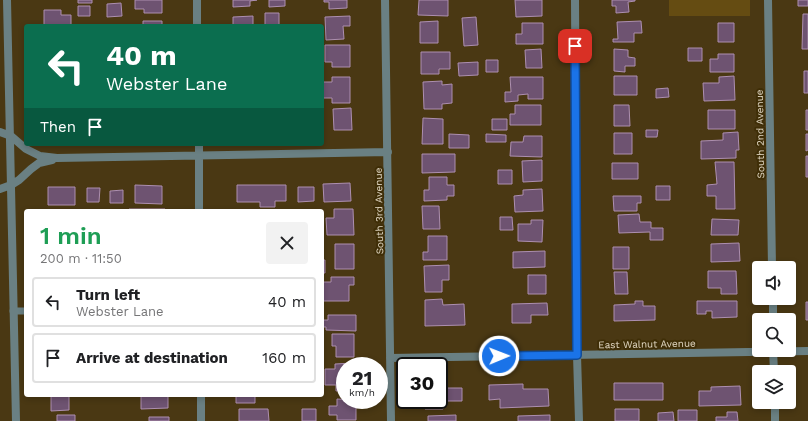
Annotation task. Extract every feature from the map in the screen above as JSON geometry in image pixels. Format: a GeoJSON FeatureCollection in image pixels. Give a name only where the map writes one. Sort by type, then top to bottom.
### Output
{"type":"FeatureCollection","features":[{"type":"Feature","properties":{"kind":"street"},"geometry":{"type":"LineString","coordinates":[[7,0],[16,421]]}},
{"type":"Feature","properties":{"kind":"street"},"geometry":{"type":"LineString","coordinates":[[197,0],[197,24]]}},
{"type":"Feature","properties":{"kind":"street","name":"South 3rd Avenue"},"geometry":{"type":"LineString","coordinates":[[386,0],[391,421]]}},
{"type":"Feature","properties":{"kind":"street"},"geometry":{"type":"LineString","coordinates":[[575,0],[577,355],[579,421]]}},
{"type":"Feature","properties":{"kind":"street","name":"South 2nd Avenue"},"geometry":{"type":"LineString","coordinates":[[768,0],[772,261]]}},
{"type":"Feature","properties":{"kind":"street"},"geometry":{"type":"LineString","coordinates":[[0,132],[11,136],[26,148],[40,156],[57,158],[388,152]]}},
{"type":"Feature","properties":{"kind":"street"},"geometry":{"type":"LineString","coordinates":[[198,146],[199,209]]}},
{"type":"Feature","properties":{"kind":"street"},"geometry":{"type":"LineString","coordinates":[[0,189],[11,185],[39,163],[57,158]]}},
{"type":"Feature","properties":{"kind":"street","name":"East Walnut Avenue"},"geometry":{"type":"LineString","coordinates":[[390,358],[752,351]]}},
{"type":"Feature","properties":{"kind":"street","name":"East Walnut Avenue"},"geometry":{"type":"LineString","coordinates":[[796,351],[808,351]]}},
{"type":"Feature","properties":{"kind":"street"},"geometry":{"type":"LineString","coordinates":[[201,397],[201,421]]}},
{"type":"Feature","properties":{"kind":"street"},"geometry":{"type":"LineString","coordinates":[[774,409],[775,421]]}},
{"type":"Feature","properties":{"kind":"lane"},"geometry":{"type":"LineString","coordinates":[[13,311],[24,311]]}},
{"type":"Feature","properties":{"kind":"shaded area"},"geometry":{"type":"Polygon","coordinates":[[[669,0],[750,0],[750,16],[669,16],[669,0]]]}},
{"type":"Feature","properties":{"kind":"building"},"geometry":{"type":"Polygon","coordinates":[[[78,0],[92,0],[92,3],[78,3],[78,0]]]}},
{"type":"Feature","properties":{"kind":"building"},"geometry":{"type":"Polygon","coordinates":[[[135,0],[162,0],[162,13],[144,13],[144,9],[135,9],[135,0]]]}},
{"type":"Feature","properties":{"kind":"building"},"geometry":{"type":"Polygon","coordinates":[[[233,0],[257,0],[250,1],[250,6],[233,7],[233,0]]]}},
{"type":"Feature","properties":{"kind":"building"},"geometry":{"type":"Polygon","coordinates":[[[269,0],[285,0],[285,6],[269,7],[269,0]]]}},
{"type":"Feature","properties":{"kind":"building"},"geometry":{"type":"Polygon","coordinates":[[[324,0],[347,0],[347,8],[329,9],[329,2],[324,2],[324,0]]]}},
{"type":"Feature","properties":{"kind":"building"},"geometry":{"type":"Polygon","coordinates":[[[419,0],[448,0],[448,16],[418,15],[419,0]]]}},
{"type":"Feature","properties":{"kind":"building"},"geometry":{"type":"Polygon","coordinates":[[[515,0],[542,0],[542,16],[516,17],[515,0]]]}},
{"type":"Feature","properties":{"kind":"building"},"geometry":{"type":"Polygon","coordinates":[[[612,0],[635,1],[628,2],[629,12],[616,13],[616,6],[612,6],[612,0]]]}},
{"type":"Feature","properties":{"kind":"building"},"geometry":{"type":"Polygon","coordinates":[[[798,0],[808,0],[808,6],[798,6],[798,0]]]}},
{"type":"Feature","properties":{"kind":"building"},"geometry":{"type":"Polygon","coordinates":[[[121,3],[122,16],[107,17],[107,4],[121,3]]]}},
{"type":"Feature","properties":{"kind":"building"},"geometry":{"type":"Polygon","coordinates":[[[78,6],[90,6],[90,16],[78,16],[78,6]]]}},
{"type":"Feature","properties":{"kind":"building"},"geometry":{"type":"Polygon","coordinates":[[[44,10],[61,10],[61,15],[71,15],[71,24],[44,24],[44,10]]]}},
{"type":"Feature","properties":{"kind":"building"},"geometry":{"type":"Polygon","coordinates":[[[265,13],[279,13],[279,24],[265,24],[265,13]]]}},
{"type":"Feature","properties":{"kind":"building"},"geometry":{"type":"Polygon","coordinates":[[[803,14],[808,14],[808,49],[802,49],[803,14]]]}},
{"type":"Feature","properties":{"kind":"building"},"geometry":{"type":"Polygon","coordinates":[[[253,16],[253,24],[233,24],[233,17],[253,16]]]}},
{"type":"Feature","properties":{"kind":"building"},"geometry":{"type":"Polygon","coordinates":[[[350,16],[350,26],[343,26],[344,39],[326,40],[325,17],[350,16]]]}},
{"type":"Feature","properties":{"kind":"building"},"geometry":{"type":"Polygon","coordinates":[[[476,17],[478,45],[464,46],[462,18],[476,17]]]}},
{"type":"Feature","properties":{"kind":"building"},"geometry":{"type":"Polygon","coordinates":[[[143,21],[162,21],[162,24],[143,24],[143,21]]]}},
{"type":"Feature","properties":{"kind":"building"},"geometry":{"type":"Polygon","coordinates":[[[438,21],[438,43],[420,43],[420,22],[438,21]]]}},
{"type":"Feature","properties":{"kind":"building"},"geometry":{"type":"Polygon","coordinates":[[[641,21],[642,33],[634,33],[634,42],[613,42],[613,39],[618,39],[617,22],[641,21]]]}},
{"type":"Feature","properties":{"kind":"building"},"geometry":{"type":"Polygon","coordinates":[[[522,23],[543,23],[543,44],[516,44],[516,34],[522,34],[522,23]]]}},
{"type":"Feature","properties":{"kind":"building"},"geometry":{"type":"Polygon","coordinates":[[[718,23],[734,23],[734,42],[718,42],[718,23]]]}},
{"type":"Feature","properties":{"kind":"building"},"geometry":{"type":"Polygon","coordinates":[[[325,45],[350,45],[350,67],[332,67],[332,62],[325,62],[325,45]]]}},
{"type":"Feature","properties":{"kind":"building"},"geometry":{"type":"Polygon","coordinates":[[[688,48],[702,48],[702,61],[688,61],[688,48]]]}},
{"type":"Feature","properties":{"kind":"building"},"geometry":{"type":"Polygon","coordinates":[[[541,49],[542,68],[526,68],[525,50],[541,49]]]}},
{"type":"Feature","properties":{"kind":"building"},"geometry":{"type":"Polygon","coordinates":[[[614,49],[628,50],[628,57],[635,58],[635,66],[625,66],[625,72],[614,71],[614,49]]]}},
{"type":"Feature","properties":{"kind":"building"},"geometry":{"type":"Polygon","coordinates":[[[421,52],[450,52],[450,69],[439,69],[439,74],[421,74],[421,52]]]}},
{"type":"Feature","properties":{"kind":"building"},"geometry":{"type":"Polygon","coordinates":[[[718,54],[734,54],[734,72],[710,72],[710,59],[718,59],[718,54]]]}},
{"type":"Feature","properties":{"kind":"building"},"geometry":{"type":"Polygon","coordinates":[[[486,60],[498,60],[498,72],[486,72],[486,60]]]}},
{"type":"Feature","properties":{"kind":"building"},"geometry":{"type":"Polygon","coordinates":[[[478,62],[478,75],[459,76],[458,63],[478,62]]]}},
{"type":"Feature","properties":{"kind":"building"},"geometry":{"type":"Polygon","coordinates":[[[804,71],[808,71],[808,93],[804,93],[804,71]]]}},
{"type":"Feature","properties":{"kind":"building"},"geometry":{"type":"Polygon","coordinates":[[[614,76],[637,76],[637,95],[614,95],[614,76]]]}},
{"type":"Feature","properties":{"kind":"building"},"geometry":{"type":"Polygon","coordinates":[[[734,76],[735,100],[704,101],[703,83],[719,83],[719,77],[734,76]]]}},
{"type":"Feature","properties":{"kind":"building"},"geometry":{"type":"Polygon","coordinates":[[[332,77],[350,77],[350,103],[332,103],[332,98],[324,98],[324,82],[332,82],[332,77]]]}},
{"type":"Feature","properties":{"kind":"building"},"geometry":{"type":"Polygon","coordinates":[[[510,77],[543,77],[543,99],[528,99],[528,94],[518,95],[518,101],[505,102],[505,92],[511,92],[510,77]]]}},
{"type":"Feature","properties":{"kind":"building"},"geometry":{"type":"Polygon","coordinates":[[[442,81],[442,85],[452,84],[452,103],[442,104],[442,109],[424,109],[423,82],[442,81]]]}},
{"type":"Feature","properties":{"kind":"building"},"geometry":{"type":"Polygon","coordinates":[[[668,88],[669,97],[656,98],[656,89],[668,88]]]}},
{"type":"Feature","properties":{"kind":"building"},"geometry":{"type":"Polygon","coordinates":[[[515,105],[541,105],[541,125],[510,125],[510,114],[515,114],[515,105]]]}},
{"type":"Feature","properties":{"kind":"building"},"geometry":{"type":"Polygon","coordinates":[[[614,105],[629,105],[630,126],[614,126],[614,105]]]}},
{"type":"Feature","properties":{"kind":"building"},"geometry":{"type":"Polygon","coordinates":[[[351,108],[352,130],[334,130],[333,109],[351,108]]]}},
{"type":"Feature","properties":{"kind":"building"},"geometry":{"type":"Polygon","coordinates":[[[708,110],[735,110],[735,129],[708,129],[708,110]]]}},
{"type":"Feature","properties":{"kind":"building"},"geometry":{"type":"Polygon","coordinates":[[[806,110],[808,110],[808,130],[806,130],[806,110]]]}},
{"type":"Feature","properties":{"kind":"building"},"geometry":{"type":"Polygon","coordinates":[[[423,118],[443,119],[443,144],[422,144],[423,118]]]}},
{"type":"Feature","properties":{"kind":"building"},"geometry":{"type":"Polygon","coordinates":[[[492,119],[507,119],[507,130],[492,130],[492,119]]]}},
{"type":"Feature","properties":{"kind":"building"},"geometry":{"type":"Polygon","coordinates":[[[646,130],[658,130],[657,137],[646,137],[646,130]]]}},
{"type":"Feature","properties":{"kind":"building"},"geometry":{"type":"Polygon","coordinates":[[[738,132],[739,150],[736,150],[736,158],[701,159],[701,141],[723,140],[723,133],[738,132]]]}},
{"type":"Feature","properties":{"kind":"building"},"geometry":{"type":"Polygon","coordinates":[[[614,133],[632,133],[632,154],[614,154],[614,133]]]}},
{"type":"Feature","properties":{"kind":"building"},"geometry":{"type":"Polygon","coordinates":[[[449,134],[469,135],[469,148],[449,148],[449,134]]]}},
{"type":"Feature","properties":{"kind":"building"},"geometry":{"type":"Polygon","coordinates":[[[486,134],[506,135],[506,142],[486,142],[486,134]]]}},
{"type":"Feature","properties":{"kind":"building"},"geometry":{"type":"Polygon","coordinates":[[[806,134],[808,134],[808,150],[806,151],[806,134]]]}},
{"type":"Feature","properties":{"kind":"building"},"geometry":{"type":"Polygon","coordinates":[[[524,136],[542,136],[542,157],[510,156],[511,142],[523,142],[524,136]]]}},
{"type":"Feature","properties":{"kind":"building"},"geometry":{"type":"Polygon","coordinates":[[[422,154],[455,154],[455,172],[422,173],[422,154]]]}},
{"type":"Feature","properties":{"kind":"building"},"geometry":{"type":"Polygon","coordinates":[[[806,156],[808,156],[808,177],[806,177],[806,156]]]}},
{"type":"Feature","properties":{"kind":"building"},"geometry":{"type":"Polygon","coordinates":[[[542,160],[542,181],[523,182],[522,161],[542,160]]]}},
{"type":"Feature","properties":{"kind":"building"},"geometry":{"type":"Polygon","coordinates":[[[715,162],[734,162],[735,209],[716,209],[716,196],[707,196],[707,185],[717,184],[715,162]]]}},
{"type":"Feature","properties":{"kind":"building"},"geometry":{"type":"Polygon","coordinates":[[[612,163],[638,163],[638,179],[612,179],[612,163]]]}},
{"type":"Feature","properties":{"kind":"building"},"geometry":{"type":"Polygon","coordinates":[[[498,170],[512,170],[512,184],[498,184],[498,170]]]}},
{"type":"Feature","properties":{"kind":"building"},"geometry":{"type":"Polygon","coordinates":[[[429,177],[447,177],[447,185],[454,185],[454,196],[447,196],[447,200],[424,201],[424,190],[429,190],[429,177]]]}},
{"type":"Feature","properties":{"kind":"building"},"geometry":{"type":"Polygon","coordinates":[[[350,183],[351,201],[324,202],[323,184],[350,183]]]}},
{"type":"Feature","properties":{"kind":"building"},"geometry":{"type":"Polygon","coordinates":[[[135,185],[162,186],[162,204],[135,203],[135,185]]]}},
{"type":"Feature","properties":{"kind":"building"},"geometry":{"type":"Polygon","coordinates":[[[237,185],[286,185],[286,201],[275,201],[275,207],[260,207],[260,202],[237,202],[237,185]]]}},
{"type":"Feature","properties":{"kind":"building"},"geometry":{"type":"Polygon","coordinates":[[[656,186],[670,186],[670,200],[656,200],[656,186]]]}},
{"type":"Feature","properties":{"kind":"building"},"geometry":{"type":"Polygon","coordinates":[[[48,187],[75,187],[75,205],[48,205],[48,187]]]}},
{"type":"Feature","properties":{"kind":"building"},"geometry":{"type":"Polygon","coordinates":[[[298,187],[314,187],[314,201],[298,202],[298,187]]]}},
{"type":"Feature","properties":{"kind":"building"},"geometry":{"type":"Polygon","coordinates":[[[87,188],[100,188],[99,202],[87,202],[87,188]]]}},
{"type":"Feature","properties":{"kind":"building"},"geometry":{"type":"Polygon","coordinates":[[[542,189],[543,211],[515,212],[514,196],[523,195],[523,190],[542,189]]]}},
{"type":"Feature","properties":{"kind":"building"},"geometry":{"type":"Polygon","coordinates":[[[123,190],[123,203],[110,203],[110,191],[123,190]]]}},
{"type":"Feature","properties":{"kind":"building"},"geometry":{"type":"Polygon","coordinates":[[[613,196],[641,196],[641,203],[637,203],[637,211],[614,211],[613,196]]]}},
{"type":"Feature","properties":{"kind":"building"},"geometry":{"type":"Polygon","coordinates":[[[422,206],[439,206],[440,229],[423,229],[422,206]]]}},
{"type":"Feature","properties":{"kind":"building"},"geometry":{"type":"Polygon","coordinates":[[[334,209],[353,209],[354,235],[327,235],[326,218],[334,218],[334,209]]]}},
{"type":"Feature","properties":{"kind":"building"},"geometry":{"type":"Polygon","coordinates":[[[639,214],[640,222],[651,222],[651,228],[663,228],[663,240],[650,240],[650,232],[619,233],[618,215],[639,214]]]}},
{"type":"Feature","properties":{"kind":"building"},"geometry":{"type":"Polygon","coordinates":[[[500,217],[512,217],[513,230],[500,230],[500,217]]]}},
{"type":"Feature","properties":{"kind":"building"},"geometry":{"type":"Polygon","coordinates":[[[712,219],[739,220],[738,235],[711,235],[712,219]]]}},
{"type":"Feature","properties":{"kind":"building"},"geometry":{"type":"Polygon","coordinates":[[[531,220],[543,220],[542,242],[518,241],[518,224],[531,224],[531,220]]]}},
{"type":"Feature","properties":{"kind":"building"},"geometry":{"type":"Polygon","coordinates":[[[428,236],[447,236],[447,260],[423,260],[423,252],[428,252],[428,236]]]}},
{"type":"Feature","properties":{"kind":"building"},"geometry":{"type":"Polygon","coordinates":[[[739,243],[740,261],[711,262],[711,244],[739,243]]]}},
{"type":"Feature","properties":{"kind":"building"},"geometry":{"type":"Polygon","coordinates":[[[335,244],[354,244],[354,269],[335,269],[335,244]]]}},
{"type":"Feature","properties":{"kind":"building"},"geometry":{"type":"Polygon","coordinates":[[[613,247],[629,247],[629,269],[613,269],[613,247]]]}},
{"type":"Feature","properties":{"kind":"building"},"geometry":{"type":"Polygon","coordinates":[[[545,251],[545,267],[513,268],[513,252],[545,251]]]}},
{"type":"Feature","properties":{"kind":"building"},"geometry":{"type":"Polygon","coordinates":[[[324,260],[325,260],[324,273],[324,260]]]}},
{"type":"Feature","properties":{"kind":"building"},"geometry":{"type":"Polygon","coordinates":[[[449,265],[449,280],[442,280],[442,292],[425,292],[424,266],[449,265]]]}},
{"type":"Feature","properties":{"kind":"building"},"geometry":{"type":"Polygon","coordinates":[[[708,271],[736,271],[737,294],[721,294],[721,288],[708,288],[708,271]]]}},
{"type":"Feature","properties":{"kind":"building"},"geometry":{"type":"Polygon","coordinates":[[[614,272],[627,272],[628,294],[615,294],[614,272]]]}},
{"type":"Feature","properties":{"kind":"building"},"geometry":{"type":"Polygon","coordinates":[[[528,275],[546,275],[546,294],[528,294],[528,275]]]}},
{"type":"Feature","properties":{"kind":"building"},"geometry":{"type":"Polygon","coordinates":[[[331,277],[354,277],[354,285],[349,285],[349,301],[324,301],[324,282],[331,282],[331,277]]]}},
{"type":"Feature","properties":{"kind":"building"},"geometry":{"type":"Polygon","coordinates":[[[442,299],[443,305],[464,304],[465,325],[425,326],[425,300],[442,299]]]}},
{"type":"Feature","properties":{"kind":"building"},"geometry":{"type":"Polygon","coordinates":[[[635,301],[643,301],[643,306],[655,306],[655,320],[614,321],[614,305],[635,304],[635,301]]]}},
{"type":"Feature","properties":{"kind":"building"},"geometry":{"type":"Polygon","coordinates":[[[697,301],[737,301],[737,317],[712,318],[712,311],[706,311],[706,314],[697,314],[697,301]]]}},
{"type":"Feature","properties":{"kind":"building"},"geometry":{"type":"Polygon","coordinates":[[[806,302],[808,302],[808,320],[806,320],[806,302]]]}},
{"type":"Feature","properties":{"kind":"building"},"geometry":{"type":"Polygon","coordinates":[[[547,303],[548,315],[531,315],[531,323],[512,323],[512,304],[547,303]]]}},
{"type":"Feature","properties":{"kind":"building"},"geometry":{"type":"Polygon","coordinates":[[[328,315],[356,315],[356,331],[326,330],[326,327],[324,327],[324,320],[328,320],[328,315]]]}},
{"type":"Feature","properties":{"kind":"building"},"geometry":{"type":"Polygon","coordinates":[[[332,334],[354,334],[354,357],[336,357],[336,346],[332,346],[332,334]]]}},
{"type":"Feature","properties":{"kind":"building"},"geometry":{"type":"Polygon","coordinates":[[[335,364],[336,385],[325,385],[325,369],[335,369],[335,364]]]}},
{"type":"Feature","properties":{"kind":"building"},"geometry":{"type":"Polygon","coordinates":[[[614,383],[663,383],[663,400],[614,400],[614,383]]]}},
{"type":"Feature","properties":{"kind":"building"},"geometry":{"type":"Polygon","coordinates":[[[523,384],[523,389],[548,389],[549,406],[500,408],[500,399],[489,400],[489,385],[523,384]]]}},
{"type":"Feature","properties":{"kind":"building"},"geometry":{"type":"Polygon","coordinates":[[[740,386],[741,405],[699,406],[699,391],[711,391],[711,387],[740,386]]]}},
{"type":"Feature","properties":{"kind":"building"},"geometry":{"type":"Polygon","coordinates":[[[448,388],[462,388],[462,401],[448,401],[448,388]]]}},
{"type":"Feature","properties":{"kind":"building"},"geometry":{"type":"Polygon","coordinates":[[[51,397],[69,397],[69,410],[51,411],[51,397]]]}},
{"type":"Feature","properties":{"kind":"building"},"geometry":{"type":"Polygon","coordinates":[[[141,397],[168,397],[168,408],[141,409],[141,397]]]}},
{"type":"Feature","properties":{"kind":"building"},"geometry":{"type":"Polygon","coordinates":[[[236,397],[255,397],[255,403],[236,403],[236,397]]]}},
{"type":"Feature","properties":{"kind":"building"},"geometry":{"type":"Polygon","coordinates":[[[329,406],[336,406],[336,409],[356,409],[356,420],[337,420],[337,415],[329,415],[329,406]]]}},
{"type":"Feature","properties":{"kind":"building"},"geometry":{"type":"Polygon","coordinates":[[[239,409],[268,409],[269,421],[239,421],[239,409]]]}},
{"type":"Feature","properties":{"kind":"building"},"geometry":{"type":"Polygon","coordinates":[[[302,409],[316,409],[316,421],[302,421],[302,409]]]}},
{"type":"Feature","properties":{"kind":"building"},"geometry":{"type":"Polygon","coordinates":[[[615,409],[639,409],[639,421],[615,421],[615,409]]]}},
{"type":"Feature","properties":{"kind":"building"},"geometry":{"type":"Polygon","coordinates":[[[678,410],[697,410],[697,421],[678,421],[678,410]]]}},
{"type":"Feature","properties":{"kind":"building"},"geometry":{"type":"Polygon","coordinates":[[[673,412],[674,421],[658,421],[658,413],[673,412]]]}},
{"type":"Feature","properties":{"kind":"building"},"geometry":{"type":"Polygon","coordinates":[[[727,412],[737,412],[738,421],[716,421],[716,417],[727,417],[727,412]]]}},
{"type":"Feature","properties":{"kind":"building"},"geometry":{"type":"Polygon","coordinates":[[[57,415],[75,415],[75,421],[57,421],[57,415]]]}},
{"type":"Feature","properties":{"kind":"building"},"geometry":{"type":"Polygon","coordinates":[[[456,415],[456,421],[428,421],[428,416],[456,415]]]}},
{"type":"Feature","properties":{"kind":"building"},"geometry":{"type":"Polygon","coordinates":[[[550,415],[550,421],[518,421],[518,416],[550,415]]]}},
{"type":"Feature","properties":{"kind":"building"},"geometry":{"type":"Polygon","coordinates":[[[149,417],[169,417],[169,421],[149,421],[149,417]]]}},
{"type":"Feature","properties":{"kind":"route"},"geometry":{"type":"LineString","coordinates":[[499,356],[577,355],[575,46]]}}]}
